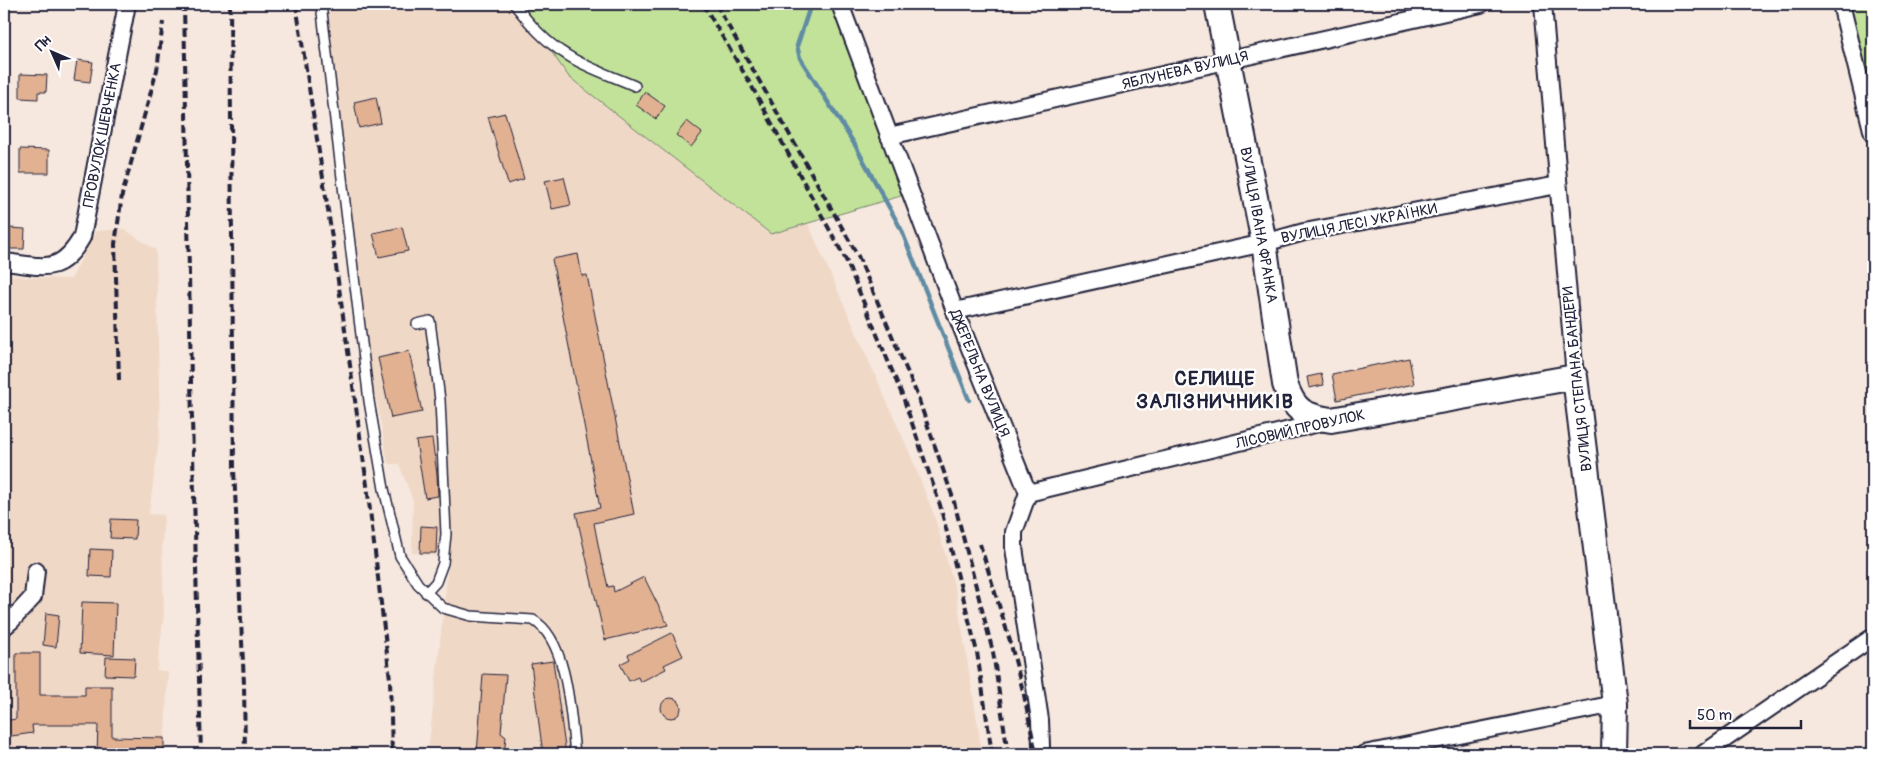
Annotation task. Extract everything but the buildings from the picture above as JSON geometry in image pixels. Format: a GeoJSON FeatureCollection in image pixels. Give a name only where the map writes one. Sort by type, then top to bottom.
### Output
{"type":"FeatureCollection","features":[{"type":"Feature","properties":{"kind":"street","name":"ПРОВУЛОК ШЕВЧЕНКА"},"geometry":{"type":"LineString","coordinates":[[4,262],[43,266],[56,265],[65,260],[74,251],[82,237],[127,4]]}},
{"type":"Feature","properties":{"kind":"street","name":"ДЖЕРЕЛЬНА ВУЛИЦЯ"},"geometry":{"type":"LineString","coordinates":[[840,4],[955,311],[1028,493]]}},
{"type":"Feature","properties":{"kind":"street","name":"ВУЛИЦЯ ІВАНА ФРАНКА"},"geometry":{"type":"LineString","coordinates":[[1217,4],[1264,243],[1285,384],[1296,408],[1306,414],[1331,420]]}},
{"type":"Feature","properties":{"kind":"street","name":"ЯБЛУНЕВА ВУЛИЦЯ"},"geometry":{"type":"LineString","coordinates":[[889,136],[1482,4]]}},
{"type":"Feature","properties":{"kind":"street","name":"ВУЛИЦЯ СТЕПАНА БАНДЕРИ"},"geometry":{"type":"LineString","coordinates":[[1542,4],[1575,377],[1615,704],[1614,754]]}},
{"type":"Feature","properties":{"kind":"street"},"geometry":{"type":"LineString","coordinates":[[1841,4],[1873,134]]}},
{"type":"Feature","properties":{"kind":"street","name":"ВУЛИЦЯ ЛЕСІ УКРАЇНКИ"},"geometry":{"type":"LineString","coordinates":[[955,311],[1264,243],[1304,232],[1558,185]]}},
{"type":"Feature","properties":{"kind":"street","name":"ЛІСОВИЙ ПРОВУЛОК"},"geometry":{"type":"LineString","coordinates":[[1028,493],[1331,420],[1575,377]]}},
{"type":"Feature","properties":{"kind":"street"},"geometry":{"type":"LineString","coordinates":[[1028,493],[1014,532],[1014,548],[1040,720],[1041,746],[1039,754]]}},
{"type":"Feature","properties":{"kind":"street"},"geometry":{"type":"LineString","coordinates":[[4,627],[34,597],[36,571]]}},
{"type":"Feature","properties":{"kind":"street"},"geometry":{"type":"LineString","coordinates":[[1703,754],[1873,637]]}},
{"type":"Feature","properties":{"kind":"street"},"geometry":{"type":"LineString","coordinates":[[1364,754],[1615,704]]}},
{"type":"Feature","properties":{"kind":"lane"},"geometry":{"type":"LineString","coordinates":[[321,4],[369,400],[384,489],[400,556],[408,572],[426,593],[443,608],[457,613],[502,619],[533,620],[540,624],[547,632],[559,654],[565,673],[575,754]]}},
{"type":"Feature","properties":{"kind":"lane"},"geometry":{"type":"LineString","coordinates":[[514,4],[529,23],[549,43],[569,57],[634,86]]}},
{"type":"Feature","properties":{"kind":"lane"},"geometry":{"type":"LineString","coordinates":[[417,324],[430,321],[440,400],[446,534],[443,564],[436,582],[426,593]]}},
{"type":"Feature","properties":{"kind":"shaded area"},"geometry":{"type":"Polygon","coordinates":[[[327,4],[677,4],[803,212],[911,456],[934,515],[956,592],[981,754],[428,754],[449,557],[412,553],[413,501],[399,464],[388,464],[377,401],[369,401],[327,4]]]}},
{"type":"Feature","properties":{"kind":"shaded area"},"geometry":{"type":"Polygon","coordinates":[[[124,229],[156,250],[160,432],[149,514],[164,515],[162,545],[164,613],[157,670],[168,672],[164,754],[4,754],[4,274],[24,277],[71,279],[96,231],[124,229]]]}},
{"type":"Feature","properties":{"kind":"green space"},"geometry":{"type":"Polygon","coordinates":[[[518,4],[840,4],[911,193],[771,234],[569,77],[518,4]]]}},
{"type":"Feature","properties":{"kind":"green space"},"geometry":{"type":"Polygon","coordinates":[[[1841,4],[1873,4],[1873,134],[1841,4]]]}},
{"type":"Feature","properties":{"kind":"waterway"},"geometry":{"type":"LineString","coordinates":[[811,4],[797,46],[800,58],[855,145],[901,229],[969,400]]}},
{"type":"Feature","properties":{"kind":"railway"},"geometry":{"type":"LineString","coordinates":[[184,4],[191,381],[201,754]]}},
{"type":"Feature","properties":{"kind":"railway"},"geometry":{"type":"LineString","coordinates":[[230,4],[234,469],[244,684],[245,754]]}},
{"type":"Feature","properties":{"kind":"railway"},"geometry":{"type":"LineString","coordinates":[[296,4],[328,210],[367,485],[390,679],[392,754]]}},
{"type":"Feature","properties":{"kind":"railway"},"geometry":{"type":"LineString","coordinates":[[703,4],[751,85],[846,260],[903,397],[940,505],[977,652],[992,754]]}},
{"type":"Feature","properties":{"kind":"railway"},"geometry":{"type":"LineString","coordinates":[[716,4],[858,256],[916,392],[953,498],[993,652],[1008,754]]}},
{"type":"Feature","properties":{"kind":"railway"},"geometry":{"type":"LineString","coordinates":[[119,380],[115,244],[122,195],[157,70],[163,22]]}},
{"type":"Feature","properties":{"kind":"railway"},"geometry":{"type":"LineString","coordinates":[[980,544],[1010,641],[1024,695],[1036,754]]}},
{"type":"Feature","properties":{"kind":"district","name":"СЕЛИЩЕ ЗАЛІЗНИЧНИКІВ"},"geometry":{"type":"Point","coordinates":[1215,390]}}]}
